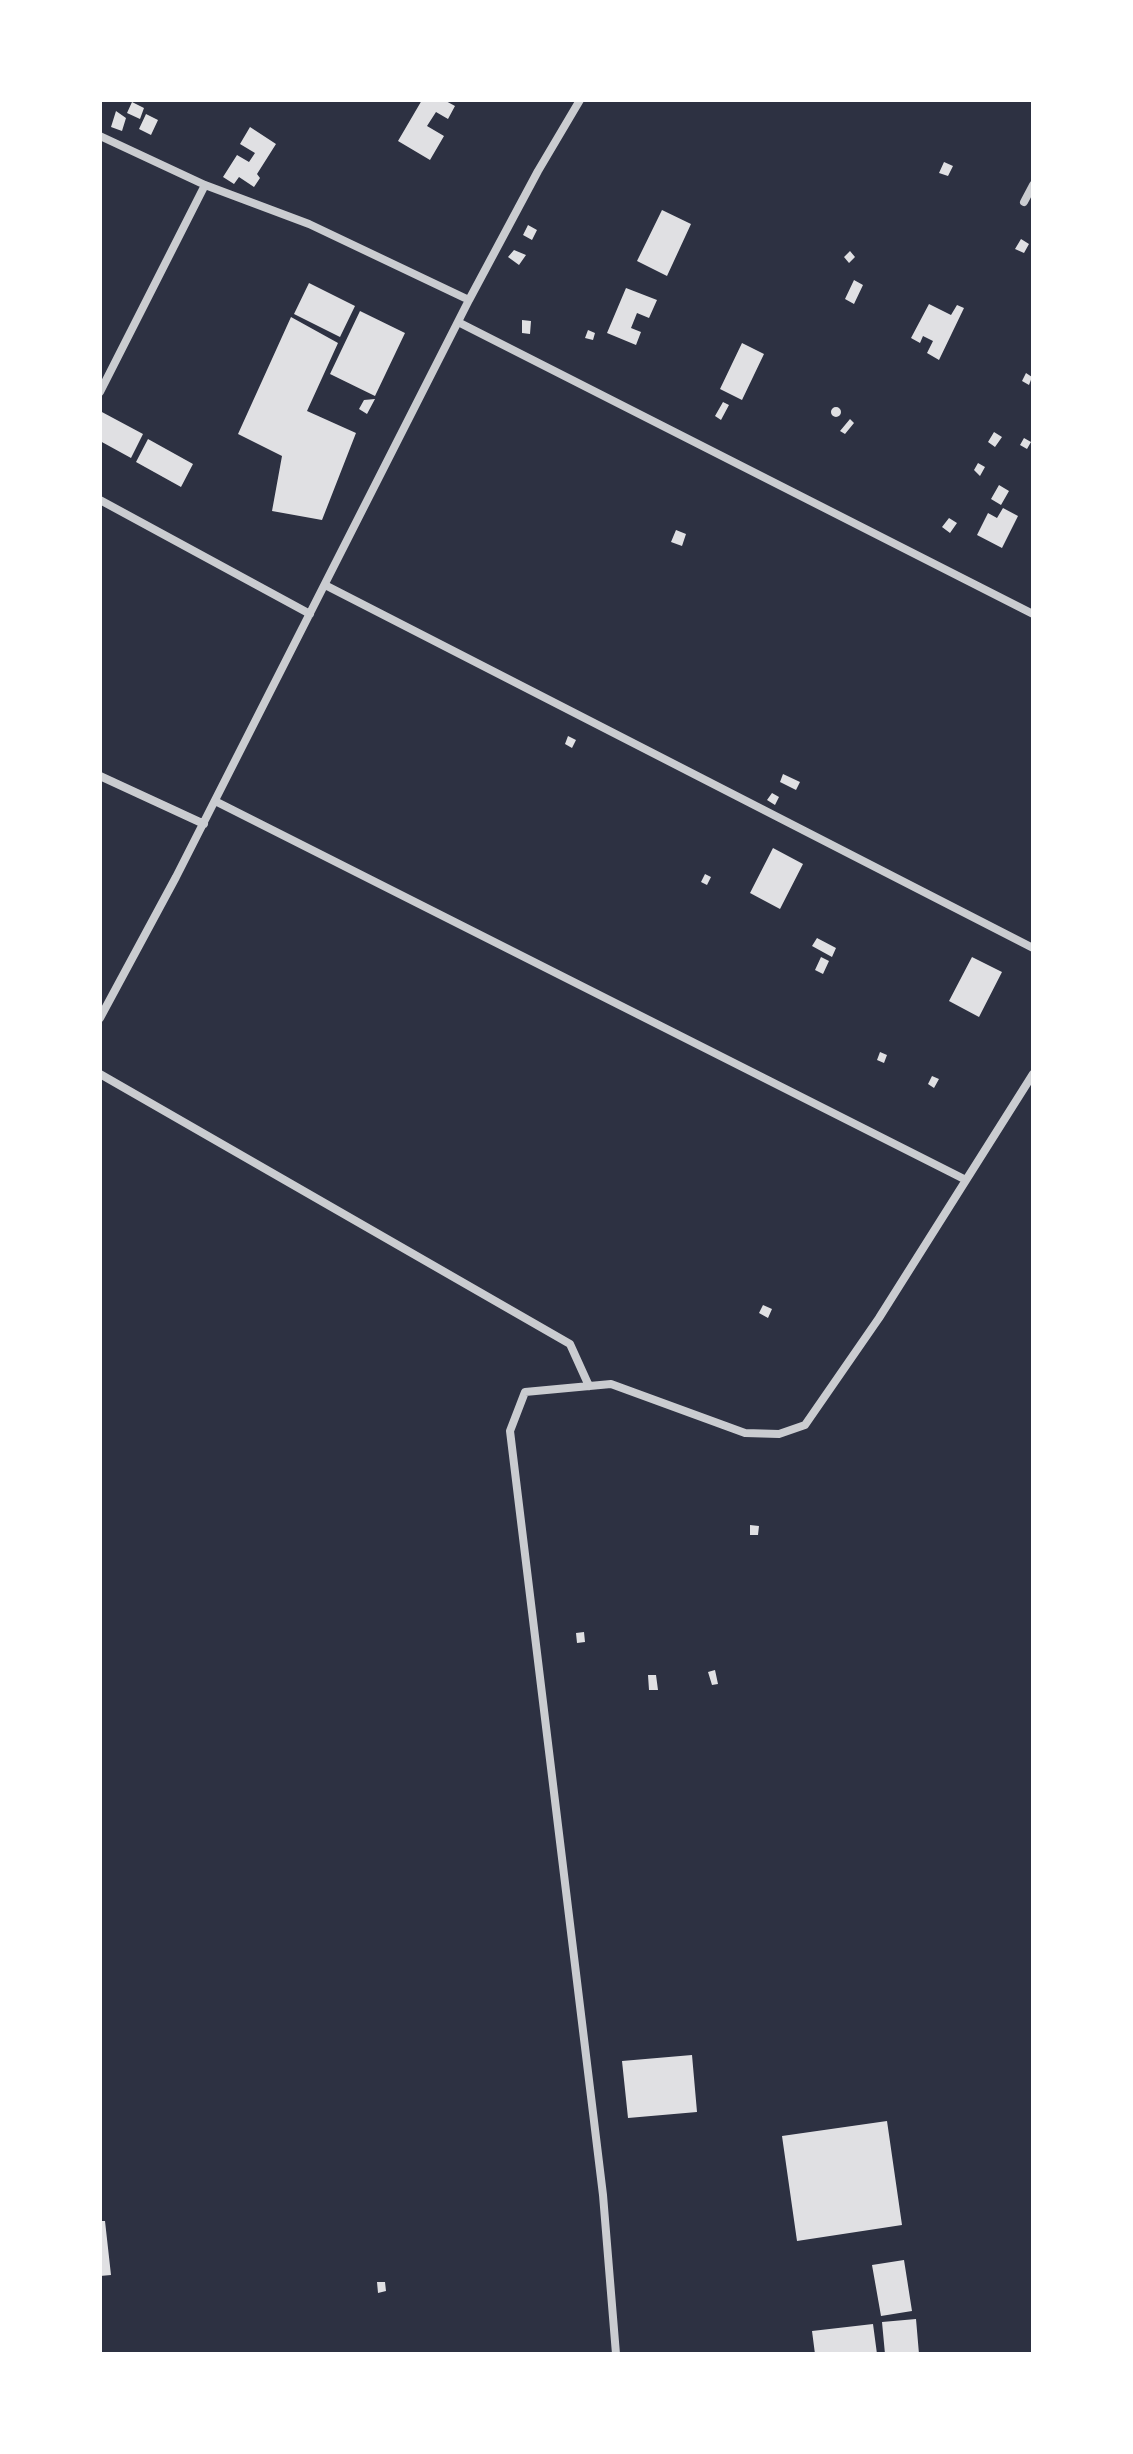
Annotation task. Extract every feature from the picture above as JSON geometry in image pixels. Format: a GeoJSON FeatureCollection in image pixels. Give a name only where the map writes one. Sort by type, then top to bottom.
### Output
{"type":"FeatureCollection","features":[{"type":"Feature","properties":{"kind":"street"},"geometry":{"type":"LineString","coordinates":[[100,1018],[204,824],[469,300],[580,100]]}},
{"type":"Feature","properties":{"kind":"street"},"geometry":{"type":"LineString","coordinates":[[100,136],[205,185],[309,224],[469,300]]}},
{"type":"Feature","properties":{"kind":"street"},"geometry":{"type":"LineString","coordinates":[[100,392],[205,185]]}},
{"type":"Feature","properties":{"kind":"street"},"geometry":{"type":"LineString","coordinates":[[1024,202],[1033,185]]}},
{"type":"Feature","properties":{"kind":"street"},"geometry":{"type":"LineString","coordinates":[[458,322],[1033,614]]}},
{"type":"Feature","properties":{"kind":"street"},"geometry":{"type":"LineString","coordinates":[[100,500],[310,614]]}},
{"type":"Feature","properties":{"kind":"street"},"geometry":{"type":"LineString","coordinates":[[325,585],[1033,948]]}},
{"type":"Feature","properties":{"kind":"street"},"geometry":{"type":"LineString","coordinates":[[100,776],[204,824]]}},
{"type":"Feature","properties":{"kind":"street"},"geometry":{"type":"LineString","coordinates":[[215,801],[966,1180]]}},
{"type":"Feature","properties":{"kind":"street"},"geometry":{"type":"LineString","coordinates":[[100,1074],[570,1344],[589,1386]]}},
{"type":"Feature","properties":{"kind":"street"},"geometry":{"type":"LineString","coordinates":[[616,2354],[603,2195],[510,1431],[525,1392],[611,1384],[745,1433],[779,1434],[805,1425],[879,1318],[1033,1074]]}},
{"type":"Feature","properties":{"kind":"building"},"geometry":{"type":"Polygon","coordinates":[[[422,100],[444,100],[455,106],[448,119],[436,112],[427,126],[444,136],[430,160],[398,141],[422,100]]]}},
{"type":"Feature","properties":{"kind":"building"},"geometry":{"type":"Polygon","coordinates":[[[132,102],[144,108],[140,119],[127,113],[132,102]]]}},
{"type":"Feature","properties":{"kind":"building"},"geometry":{"type":"Polygon","coordinates":[[[116,111],[126,118],[122,131],[111,127],[116,111]]]}},
{"type":"Feature","properties":{"kind":"building"},"geometry":{"type":"Polygon","coordinates":[[[146,114],[158,120],[151,135],[139,129],[146,114]]]}},
{"type":"Feature","properties":{"kind":"building"},"geometry":{"type":"Polygon","coordinates":[[[250,127],[276,144],[257,174],[260,178],[254,187],[239,177],[234,184],[223,177],[237,155],[249,162],[255,153],[240,144],[250,127]]]}},
{"type":"Feature","properties":{"kind":"building"},"geometry":{"type":"Polygon","coordinates":[[[944,162],[953,166],[948,176],[939,173],[944,162]]]}},
{"type":"Feature","properties":{"kind":"building"},"geometry":{"type":"Polygon","coordinates":[[[662,210],[691,224],[667,276],[637,261],[662,210]]]}},
{"type":"Feature","properties":{"kind":"building"},"geometry":{"type":"Polygon","coordinates":[[[528,225],[537,230],[532,240],[523,235],[528,225]]]}},
{"type":"Feature","properties":{"kind":"building"},"geometry":{"type":"Polygon","coordinates":[[[1021,239],[1029,244],[1024,253],[1015,249],[1021,239]]]}},
{"type":"Feature","properties":{"kind":"building"},"geometry":{"type":"Polygon","coordinates":[[[514,250],[526,255],[519,265],[508,257],[514,250]]]}},
{"type":"Feature","properties":{"kind":"building"},"geometry":{"type":"Polygon","coordinates":[[[850,251],[855,257],[849,263],[844,257],[850,251]]]}},
{"type":"Feature","properties":{"kind":"building"},"geometry":{"type":"Polygon","coordinates":[[[854,280],[863,285],[854,304],[845,299],[854,280]]]}},
{"type":"Feature","properties":{"kind":"building"},"geometry":{"type":"Polygon","coordinates":[[[309,283],[355,306],[340,337],[294,314],[309,283]]]}},
{"type":"Feature","properties":{"kind":"building"},"geometry":{"type":"Polygon","coordinates":[[[626,288],[657,300],[649,318],[637,313],[631,328],[641,332],[636,345],[607,333],[626,288]]]}},
{"type":"Feature","properties":{"kind":"building"},"geometry":{"type":"Polygon","coordinates":[[[929,304],[951,315],[957,305],[964,308],[939,360],[927,353],[933,341],[923,336],[920,343],[911,338],[929,304]]]}},
{"type":"Feature","properties":{"kind":"building"},"geometry":{"type":"Polygon","coordinates":[[[360,311],[405,333],[375,396],[330,374],[360,311]]]}},
{"type":"Feature","properties":{"kind":"building"},"geometry":{"type":"Polygon","coordinates":[[[291,317],[338,343],[307,411],[356,433],[322,520],[272,511],[282,456],[238,434],[291,317]]]}},
{"type":"Feature","properties":{"kind":"building"},"geometry":{"type":"Polygon","coordinates":[[[522,320],[531,321],[530,334],[522,333],[522,320]]]}},
{"type":"Feature","properties":{"kind":"building"},"geometry":{"type":"Polygon","coordinates":[[[588,330],[595,333],[593,340],[585,338],[588,330]]]}},
{"type":"Feature","properties":{"kind":"building"},"geometry":{"type":"Polygon","coordinates":[[[742,343],[764,354],[742,400],[720,389],[742,343]]]}},
{"type":"Feature","properties":{"kind":"building"},"geometry":{"type":"Polygon","coordinates":[[[1026,373],[1032,377],[1029,385],[1022,381],[1026,373]]]}},
{"type":"Feature","properties":{"kind":"building"},"geometry":{"type":"Polygon","coordinates":[[[375,399],[367,414],[359,409],[364,400],[375,399]]]}},
{"type":"Feature","properties":{"kind":"building"},"geometry":{"type":"Polygon","coordinates":[[[723,402],[729,405],[721,420],[715,416],[723,402]]]}},
{"type":"Feature","properties":{"kind":"building"},"geometry":{"type":"Polygon","coordinates":[[[836,407],[841,412],[836,417],[831,412],[836,407]]]}},
{"type":"Feature","properties":{"kind":"building"},"geometry":{"type":"Polygon","coordinates":[[[100,411],[143,434],[131,458],[100,441],[100,411]]]}},
{"type":"Feature","properties":{"kind":"building"},"geometry":{"type":"Polygon","coordinates":[[[850,419],[854,423],[845,434],[840,431],[850,419]]]}},
{"type":"Feature","properties":{"kind":"building"},"geometry":{"type":"Polygon","coordinates":[[[994,432],[1002,437],[995,447],[988,442],[994,432]]]}},
{"type":"Feature","properties":{"kind":"building"},"geometry":{"type":"Polygon","coordinates":[[[1024,438],[1031,442],[1027,449],[1020,445],[1024,438]]]}},
{"type":"Feature","properties":{"kind":"building"},"geometry":{"type":"Polygon","coordinates":[[[148,439],[193,464],[181,487],[136,462],[148,439]]]}},
{"type":"Feature","properties":{"kind":"building"},"geometry":{"type":"Polygon","coordinates":[[[978,463],[985,467],[980,476],[974,470],[978,463]]]}},
{"type":"Feature","properties":{"kind":"building"},"geometry":{"type":"Polygon","coordinates":[[[999,485],[1009,491],[1001,505],[991,499],[999,485]]]}},
{"type":"Feature","properties":{"kind":"building"},"geometry":{"type":"Polygon","coordinates":[[[1003,508],[1018,516],[1002,548],[977,535],[988,513],[997,518],[1003,508]]]}},
{"type":"Feature","properties":{"kind":"building"},"geometry":{"type":"Polygon","coordinates":[[[949,518],[957,523],[950,533],[942,527],[949,518]]]}},
{"type":"Feature","properties":{"kind":"building"},"geometry":{"type":"Polygon","coordinates":[[[676,530],[686,534],[682,546],[671,542],[676,530]]]}},
{"type":"Feature","properties":{"kind":"building"},"geometry":{"type":"Polygon","coordinates":[[[568,736],[576,740],[572,748],[565,744],[568,736]]]}},
{"type":"Feature","properties":{"kind":"building"},"geometry":{"type":"Polygon","coordinates":[[[783,774],[800,782],[796,790],[780,782],[783,774]]]}},
{"type":"Feature","properties":{"kind":"building"},"geometry":{"type":"Polygon","coordinates":[[[772,793],[779,797],[775,805],[767,800],[772,793]]]}},
{"type":"Feature","properties":{"kind":"building"},"geometry":{"type":"Polygon","coordinates":[[[773,848],[803,864],[780,909],[750,893],[773,848]]]}},
{"type":"Feature","properties":{"kind":"building"},"geometry":{"type":"Polygon","coordinates":[[[705,874],[711,877],[707,885],[701,882],[705,874]]]}},
{"type":"Feature","properties":{"kind":"building"},"geometry":{"type":"Polygon","coordinates":[[[817,938],[836,948],[832,957],[812,946],[817,938]]]}},
{"type":"Feature","properties":{"kind":"building"},"geometry":{"type":"Polygon","coordinates":[[[821,957],[829,961],[823,974],[815,970],[821,957]]]}},
{"type":"Feature","properties":{"kind":"building"},"geometry":{"type":"Polygon","coordinates":[[[972,957],[1002,972],[979,1017],[949,1001],[972,957]]]}},
{"type":"Feature","properties":{"kind":"building"},"geometry":{"type":"Polygon","coordinates":[[[880,1052],[887,1055],[884,1063],[877,1060],[880,1052]]]}},
{"type":"Feature","properties":{"kind":"building"},"geometry":{"type":"Polygon","coordinates":[[[932,1076],[939,1079],[934,1088],[928,1084],[932,1076]]]}},
{"type":"Feature","properties":{"kind":"building"},"geometry":{"type":"Polygon","coordinates":[[[763,1305],[772,1309],[768,1318],[759,1313],[763,1305]]]}},
{"type":"Feature","properties":{"kind":"building"},"geometry":{"type":"Polygon","coordinates":[[[750,1525],[759,1526],[758,1535],[750,1535],[750,1525]]]}},
{"type":"Feature","properties":{"kind":"building"},"geometry":{"type":"Polygon","coordinates":[[[584,1632],[585,1642],[577,1643],[576,1633],[584,1632]]]}},
{"type":"Feature","properties":{"kind":"building"},"geometry":{"type":"Polygon","coordinates":[[[715,1670],[718,1684],[712,1685],[708,1672],[715,1670]]]}},
{"type":"Feature","properties":{"kind":"building"},"geometry":{"type":"Polygon","coordinates":[[[648,1675],[656,1675],[658,1690],[649,1690],[648,1675]]]}},
{"type":"Feature","properties":{"kind":"building"},"geometry":{"type":"Polygon","coordinates":[[[692,2055],[697,2112],[628,2118],[622,2061],[692,2055]]]}},
{"type":"Feature","properties":{"kind":"building"},"geometry":{"type":"Polygon","coordinates":[[[887,2121],[902,2225],[797,2241],[782,2136],[887,2121]]]}},
{"type":"Feature","properties":{"kind":"building"},"geometry":{"type":"Polygon","coordinates":[[[100,2221],[105,2221],[111,2275],[100,2276],[100,2221]]]}},
{"type":"Feature","properties":{"kind":"building"},"geometry":{"type":"Polygon","coordinates":[[[904,2260],[912,2311],[881,2316],[872,2265],[904,2260]]]}},
{"type":"Feature","properties":{"kind":"building"},"geometry":{"type":"Polygon","coordinates":[[[377,2282],[385,2282],[386,2291],[378,2293],[377,2282]]]}},
{"type":"Feature","properties":{"kind":"building"},"geometry":{"type":"Polygon","coordinates":[[[916,2319],[919,2354],[885,2354],[882,2322],[916,2319]]]}},
{"type":"Feature","properties":{"kind":"building"},"geometry":{"type":"Polygon","coordinates":[[[873,2324],[877,2354],[815,2354],[812,2331],[873,2324]]]}}]}
